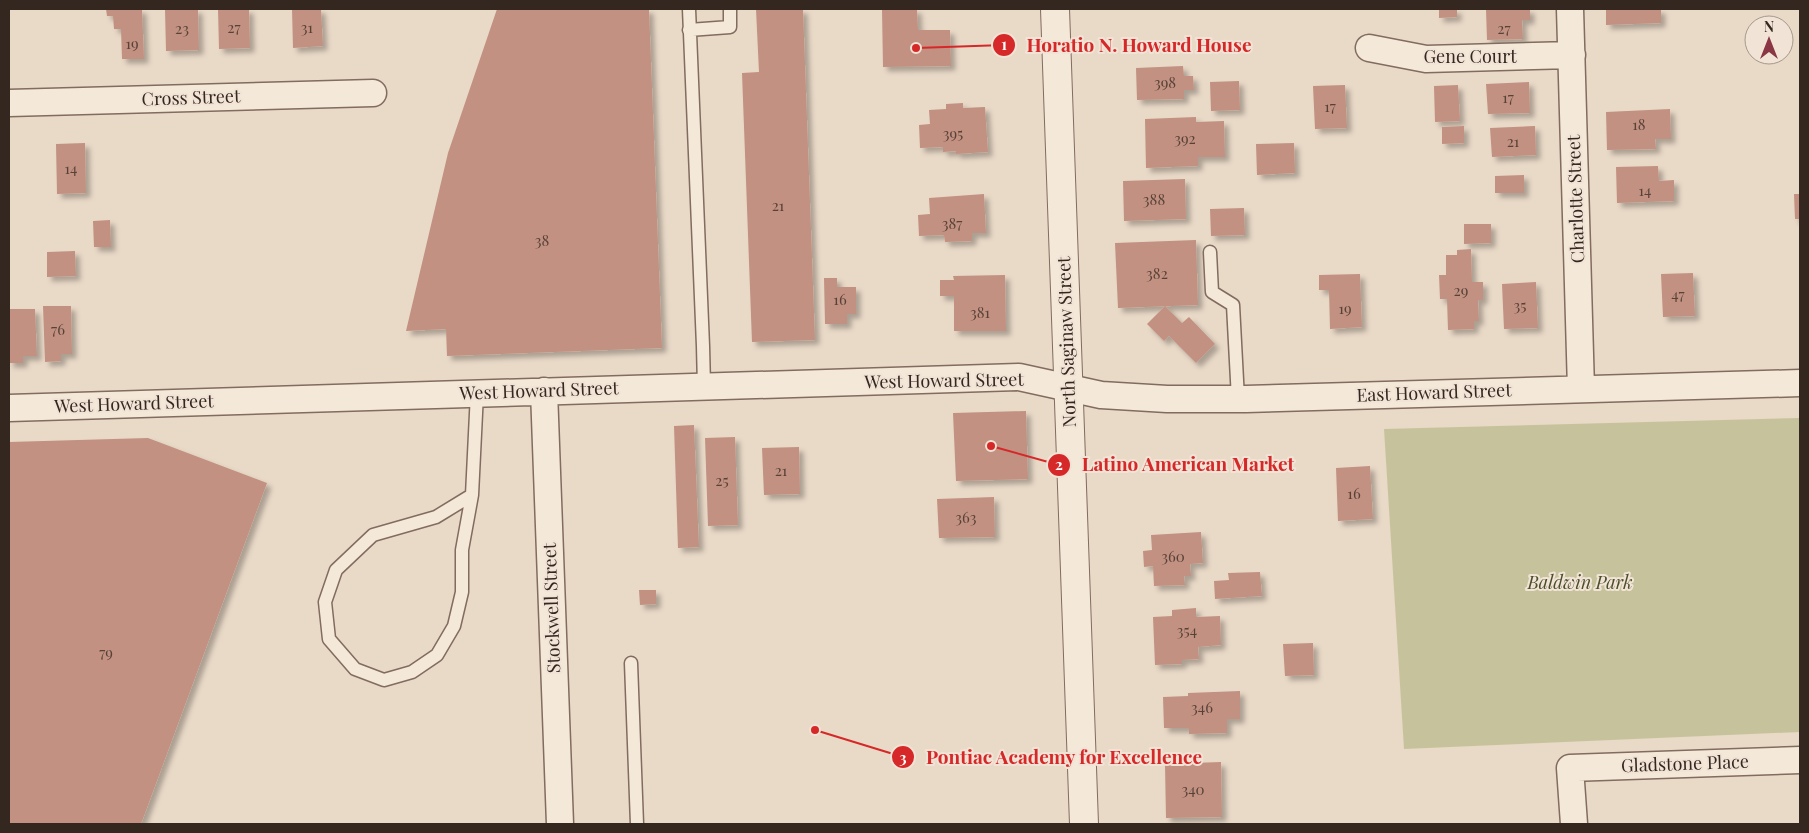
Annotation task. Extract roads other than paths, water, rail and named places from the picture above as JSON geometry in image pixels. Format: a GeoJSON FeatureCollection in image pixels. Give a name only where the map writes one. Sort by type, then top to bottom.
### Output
{"type":"FeatureCollection","features":[{"type":"Feature","properties":{"kind":"street","name":"North Saginaw Street"},"geometry":{"type":"LineString","coordinates":[[1055,9],[1084,824]]}},
{"type":"Feature","properties":{"kind":"street","name":"Charlotte Street"},"geometry":{"type":"LineString","coordinates":[[1570,9],[1581,389]]}},
{"type":"Feature","properties":{"kind":"street","name":"Gene Court"},"geometry":{"type":"LineString","coordinates":[[1369,48],[1426,60],[1572,56]]}},
{"type":"Feature","properties":{"kind":"street","name":"Cross Street"},"geometry":{"type":"LineString","coordinates":[[9,103],[373,93]]}},
{"type":"Feature","properties":{"kind":"street","name":"West Howard Street"},"geometry":{"type":"LineString","coordinates":[[9,408],[1025,377],[1068,388]]}},
{"type":"Feature","properties":{"kind":"street","name":"East Howard Street"},"geometry":{"type":"LineString","coordinates":[[1068,388],[1101,395],[1142,398],[1238,399],[1800,383]]}},
{"type":"Feature","properties":{"kind":"street","name":"Stockwell Street"},"geometry":{"type":"LineString","coordinates":[[544,391],[560,824]]}},
{"type":"Feature","properties":{"kind":"street","name":"Gladstone Place"},"geometry":{"type":"LineString","coordinates":[[1574,824],[1570,768],[1800,760]]}},
{"type":"Feature","properties":{"kind":"lane"},"geometry":{"type":"LineString","coordinates":[[688,9],[704,386]]}},
{"type":"Feature","properties":{"kind":"lane"},"geometry":{"type":"LineString","coordinates":[[690,30],[730,27],[730,9]]}},
{"type":"Feature","properties":{"kind":"lane"},"geometry":{"type":"LineString","coordinates":[[1210,252],[1212,292],[1233,304],[1238,399]]}},
{"type":"Feature","properties":{"kind":"lane"},"geometry":{"type":"LineString","coordinates":[[472,495],[436,517],[373,535],[336,570],[325,602],[329,639],[355,669],[384,680],[412,672],[437,655],[454,626],[462,592],[462,550],[472,495],[477,393]]}},
{"type":"Feature","properties":{"kind":"lane"},"geometry":{"type":"LineString","coordinates":[[631,663],[637,824]]}},
{"type":"Feature","properties":{"kind":"place","name":"Horatio N. Howard House"},"geometry":{"type":"Point","coordinates":[916,48]}},
{"type":"Feature","properties":{"kind":"place","name":"Latino American Market"},"geometry":{"type":"Point","coordinates":[991,446]}},
{"type":"Feature","properties":{"kind":"place","name":"Pontiac Academy for Excellence"},"geometry":{"type":"Point","coordinates":[815,730]}},
{"type":"Feature","properties":{"kind":"park label","name":"Baldwin Park"},"geometry":{"type":"Point","coordinates":[1580,583]}}]}
